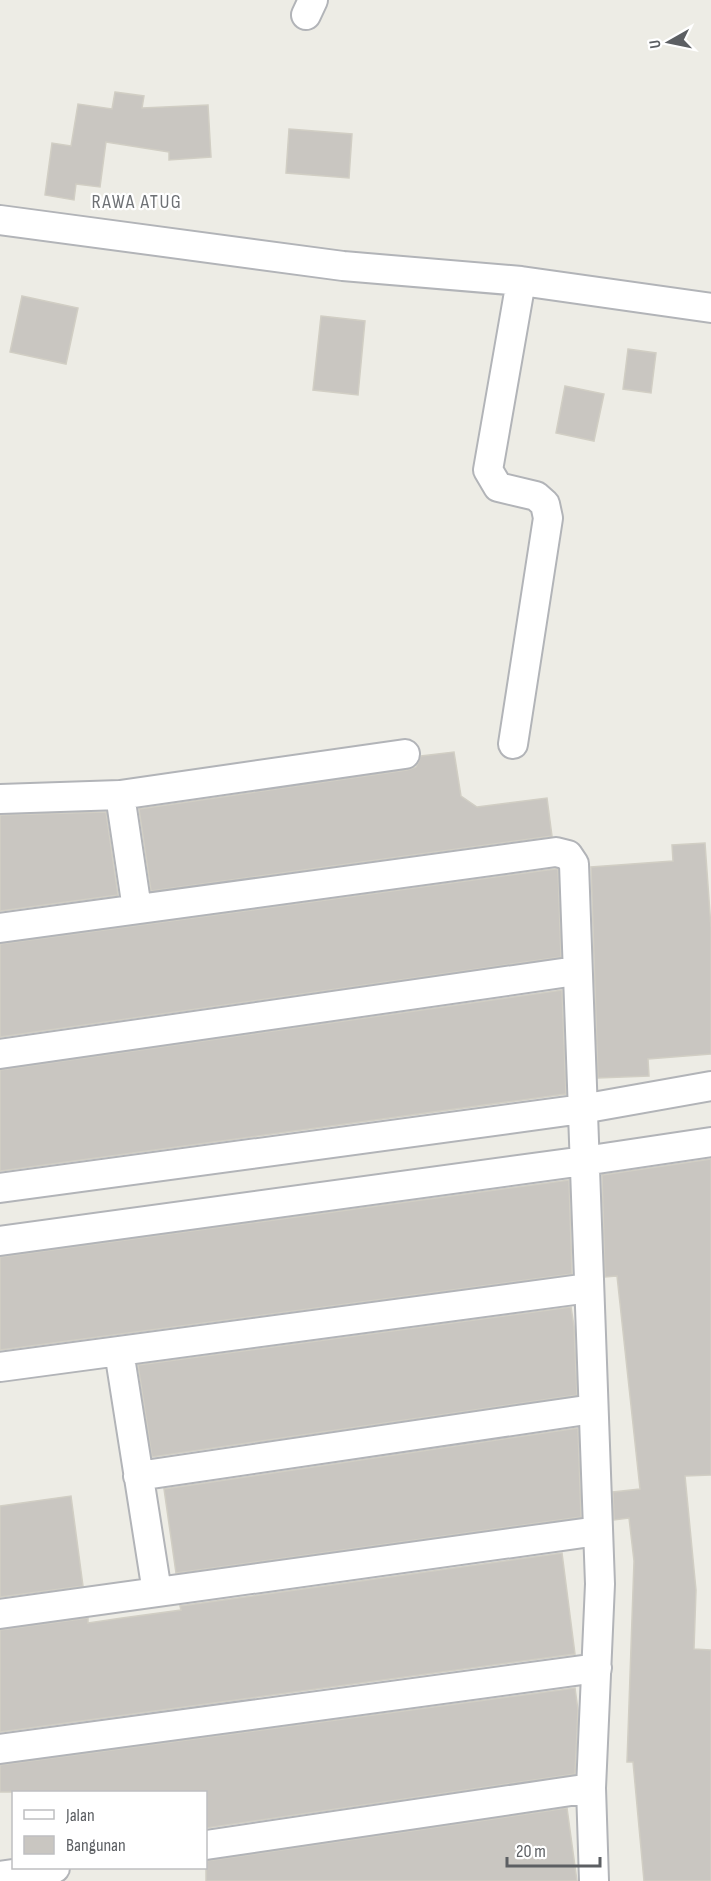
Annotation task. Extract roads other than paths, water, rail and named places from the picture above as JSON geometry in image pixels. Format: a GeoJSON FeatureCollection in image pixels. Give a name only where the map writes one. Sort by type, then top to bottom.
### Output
{"type":"FeatureCollection","features":[{"type":"Feature","properties":{"kind":"street"},"geometry":{"type":"LineString","coordinates":[[0,220],[343,266],[521,281],[711,308]]}},
{"type":"Feature","properties":{"kind":"street"},"geometry":{"type":"LineString","coordinates":[[513,744],[548,518],[545,504],[536,496],[498,487],[488,470],[521,281]]}},
{"type":"Feature","properties":{"kind":"street"},"geometry":{"type":"LineString","coordinates":[[0,799],[120,795],[405,754]]}},
{"type":"Feature","properties":{"kind":"street"},"geometry":{"type":"LineString","coordinates":[[120,795],[137,909]]}},
{"type":"Feature","properties":{"kind":"street"},"geometry":{"type":"LineString","coordinates":[[0,928],[556,852],[568,855],[574,864],[576,971],[600,1584],[591,1788],[594,1881]]}},
{"type":"Feature","properties":{"kind":"street"},"geometry":{"type":"LineString","coordinates":[[0,1054],[576,971]]}},
{"type":"Feature","properties":{"kind":"street"},"geometry":{"type":"LineString","coordinates":[[0,1188],[582,1113],[711,1086]]}},
{"type":"Feature","properties":{"kind":"street"},"geometry":{"type":"LineString","coordinates":[[0,1241],[711,1142]]}},
{"type":"Feature","properties":{"kind":"street"},"geometry":{"type":"LineString","coordinates":[[0,1366],[589,1288]]}},
{"type":"Feature","properties":{"kind":"street"},"geometry":{"type":"LineString","coordinates":[[118,1351],[157,1592]]}},
{"type":"Feature","properties":{"kind":"street"},"geometry":{"type":"LineString","coordinates":[[138,1476],[593,1409]]}},
{"type":"Feature","properties":{"kind":"street"},"geometry":{"type":"LineString","coordinates":[[0,1614],[598,1531]]}},
{"type":"Feature","properties":{"kind":"street"},"geometry":{"type":"LineString","coordinates":[[0,1749],[597,1668]]}},
{"type":"Feature","properties":{"kind":"street"},"geometry":{"type":"LineString","coordinates":[[207,1845],[591,1788]]}},
{"type":"Feature","properties":{"kind":"street"},"geometry":{"type":"LineString","coordinates":[[0,1876],[48,1869]]}},
{"type":"Feature","properties":{"kind":"district","name":"RAWA ATUG"},"geometry":{"type":"Point","coordinates":[137,202]}}]}
